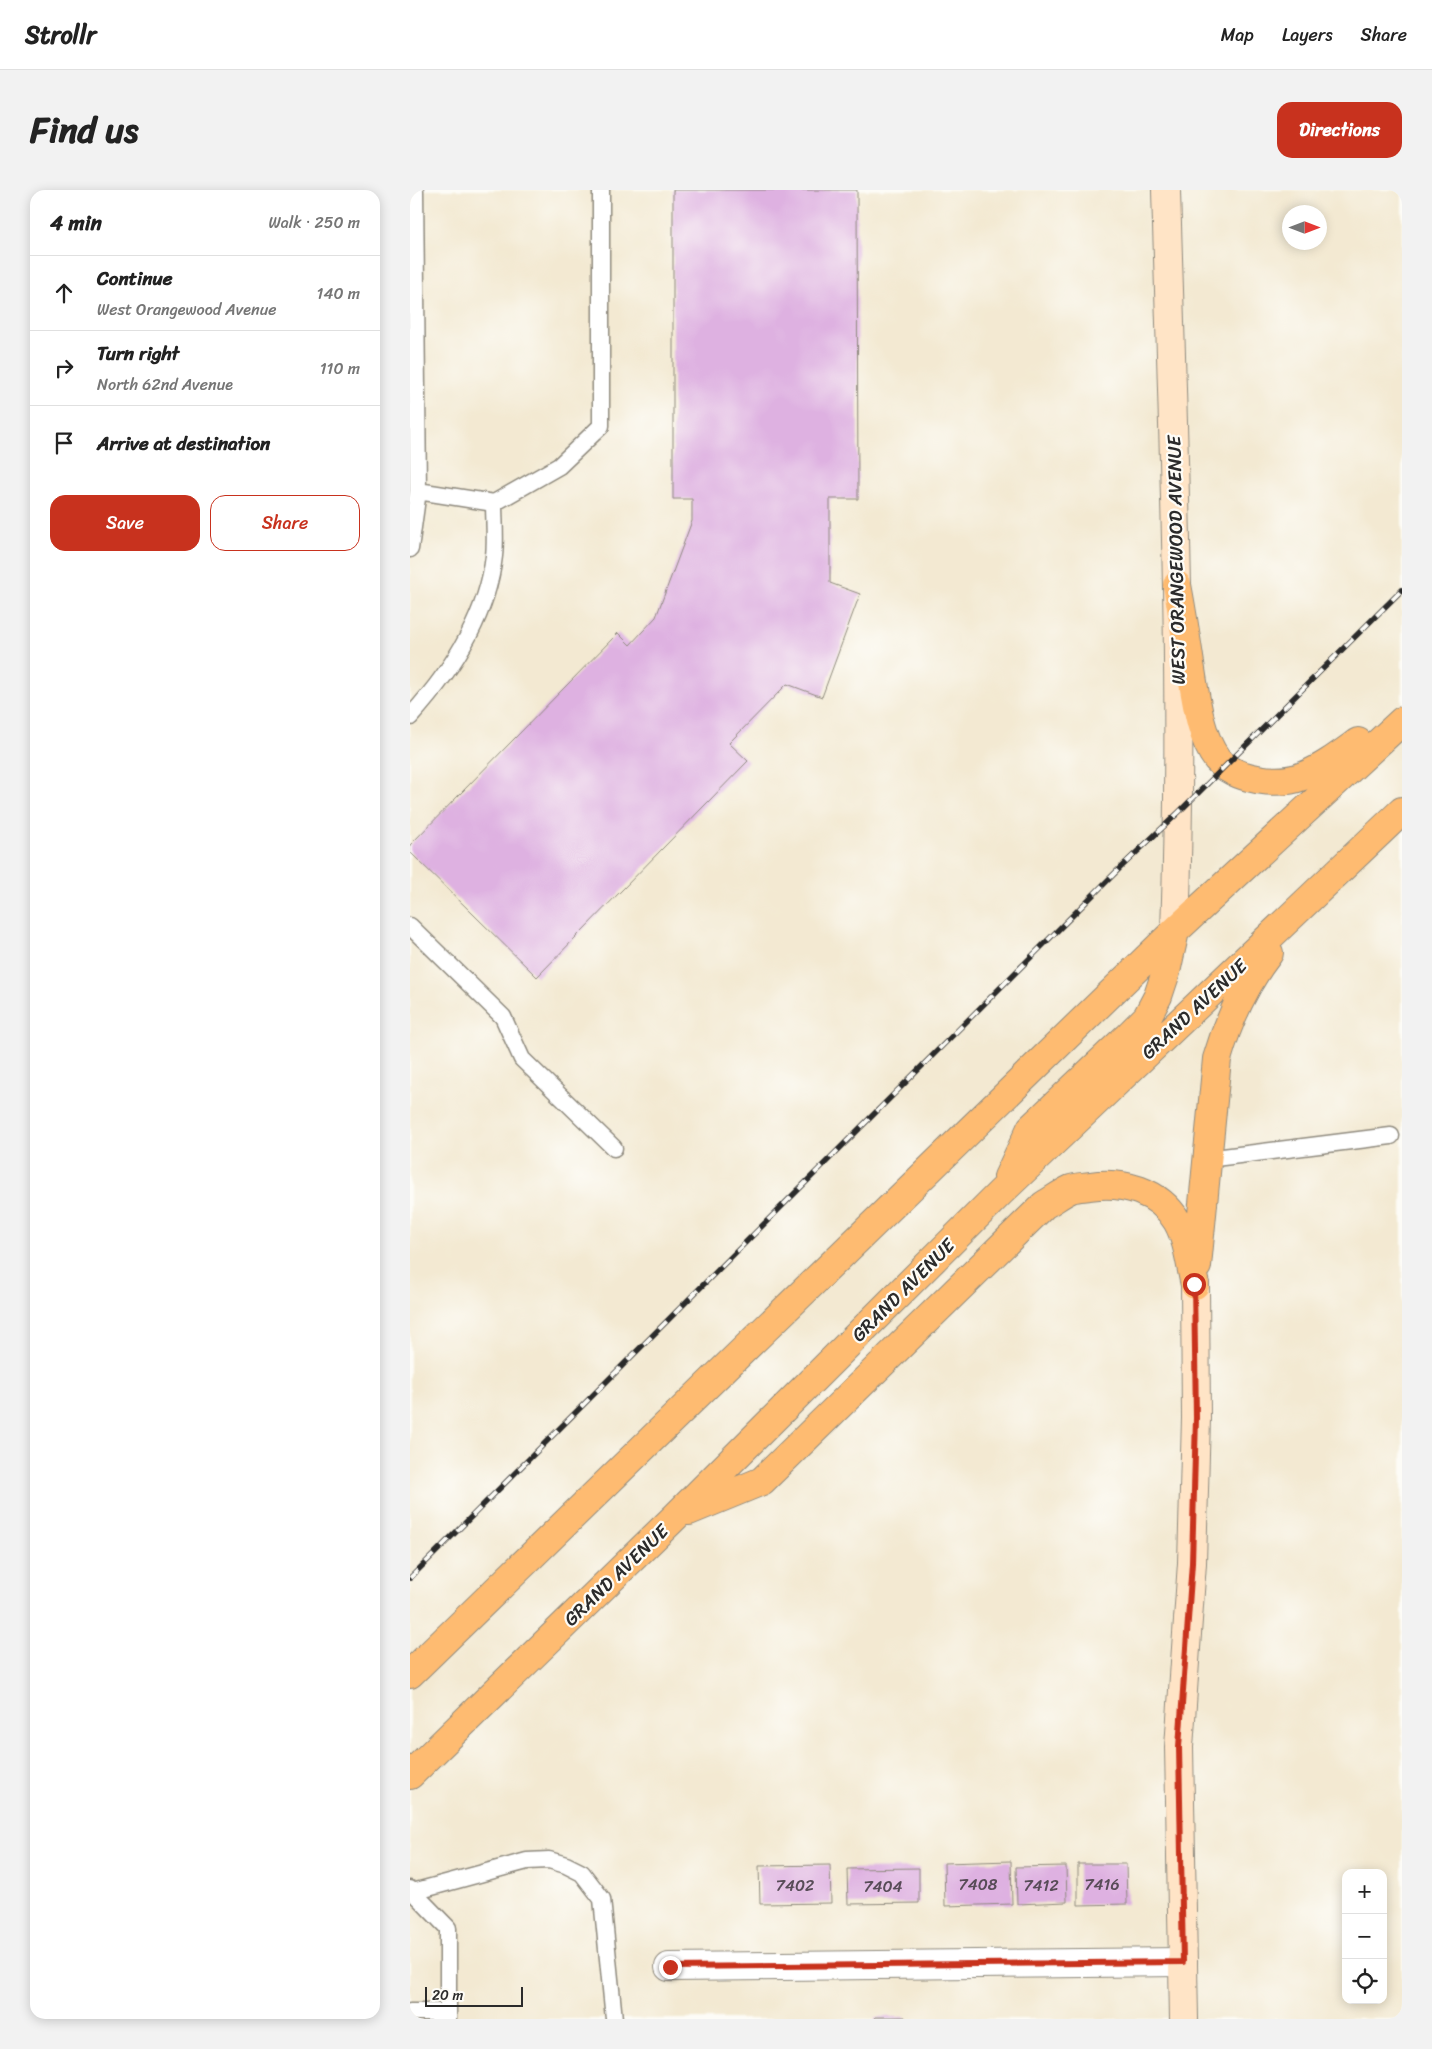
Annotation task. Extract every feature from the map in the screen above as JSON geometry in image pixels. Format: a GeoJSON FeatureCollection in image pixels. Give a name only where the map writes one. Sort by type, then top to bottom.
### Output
{"type":"FeatureCollection","features":[{"type":"Feature","properties":{"kind":"highway"},"geometry":{"type":"LineString","coordinates":[[1177,585],[1198,713],[1212,750],[1216,758],[1224,766],[1254,779],[1279,780],[1301,777],[1327,764],[1402,711]]}},
{"type":"Feature","properties":{"kind":"highway"},"geometry":{"type":"LineString","coordinates":[[410,1674],[1175,931],[1402,721]]}},
{"type":"Feature","properties":{"kind":"highway","name":"GRAND AVENUE"},"geometry":{"type":"LineString","coordinates":[[410,1775],[676,1516],[1001,1192],[1402,811]]}},
{"type":"Feature","properties":{"kind":"highway"},"geometry":{"type":"LineString","coordinates":[[1194,1284],[1217,1059],[1225,1031],[1260,964],[1310,900]]}},
{"type":"Feature","properties":{"kind":"highway"},"geometry":{"type":"LineString","coordinates":[[1001,1192],[1031,1128],[1127,1038],[1147,1016],[1158,996],[1166,972],[1175,931]]}},
{"type":"Feature","properties":{"kind":"highway"},"geometry":{"type":"LineString","coordinates":[[676,1516],[762,1481],[1044,1205],[1072,1189],[1105,1184],[1127,1186],[1142,1191],[1167,1207],[1178,1222],[1185,1241],[1194,1284]]}},
{"type":"Feature","properties":{"kind":"street","name":"WEST ORANGEWOOD AVENUE"},"geometry":{"type":"LineString","coordinates":[[1166,190],[1177,585],[1179,812],[1175,931]]}},
{"type":"Feature","properties":{"kind":"street"},"geometry":{"type":"LineString","coordinates":[[1184,2019],[1179,1747],[1192,1563],[1196,1418],[1194,1284]]}},
{"type":"Feature","properties":{"kind":"street"},"geometry":{"type":"LineString","coordinates":[[670,1967],[1183,1962]]}},
{"type":"Feature","properties":{"kind":"lane"},"geometry":{"type":"LineString","coordinates":[[410,549],[418,491],[415,190]]}},
{"type":"Feature","properties":{"kind":"lane"},"geometry":{"type":"LineString","coordinates":[[418,491],[494,503],[559,466],[601,426],[601,190]]}},
{"type":"Feature","properties":{"kind":"lane"},"geometry":{"type":"LineString","coordinates":[[410,717],[443,676],[466,639],[484,598],[494,556],[494,503]]}},
{"type":"Feature","properties":{"kind":"lane"},"geometry":{"type":"LineString","coordinates":[[410,926],[503,1017],[522,1059],[614,1148]]}},
{"type":"Feature","properties":{"kind":"lane"},"geometry":{"type":"LineString","coordinates":[[1207,1159],[1392,1136]]}},
{"type":"Feature","properties":{"kind":"lane"},"geometry":{"type":"LineString","coordinates":[[411,1890],[527,1861],[549,1860],[566,1865],[582,1873],[602,1899],[614,2019]]}},
{"type":"Feature","properties":{"kind":"lane"},"geometry":{"type":"LineString","coordinates":[[410,2012],[448,2015],[448,1928],[411,1890]]}},
{"type":"Feature","properties":{"kind":"building"},"geometry":{"type":"Polygon","coordinates":[[[673,190],[857,190],[858,499],[830,499],[830,583],[860,594],[822,697],[787,684],[729,743],[748,761],[537,977],[410,852],[410,845],[618,633],[630,645],[656,617],[692,521],[692,499],[673,499],[673,190]]]}},
{"type":"Feature","properties":{"kind":"building"},"geometry":{"type":"Polygon","coordinates":[[[1011,1861],[1012,1904],[945,1906],[944,1863],[1011,1861]]]}},
{"type":"Feature","properties":{"kind":"building"},"geometry":{"type":"Polygon","coordinates":[[[1078,1864],[1126,1864],[1127,1904],[1078,1905],[1078,1864]]]}},
{"type":"Feature","properties":{"kind":"building"},"geometry":{"type":"Polygon","coordinates":[[[830,1865],[831,1903],[760,1904],[759,1866],[830,1865]]]}},
{"type":"Feature","properties":{"kind":"building"},"geometry":{"type":"Polygon","coordinates":[[[1066,1866],[1067,1902],[1017,1904],[1016,1867],[1066,1866]]]}},
{"type":"Feature","properties":{"kind":"building"},"geometry":{"type":"Polygon","coordinates":[[[919,1868],[919,1903],[848,1904],[847,1869],[919,1868]]]}},
{"type":"Feature","properties":{"kind":"building"},"geometry":{"type":"Polygon","coordinates":[[[875,2017],[905,2017],[905,2019],[875,2019],[875,2017]]]}},
{"type":"Feature","properties":{"kind":"railway"},"geometry":{"type":"LineString","coordinates":[[410,1578],[1120,868],[1179,812],[1402,590]]}},
{"type":"Feature","properties":{"kind":"route"},"geometry":{"type":"LineString","coordinates":[[670,1967],[1183,1962],[1179,1747],[1188,1645],[1192,1563],[1196,1418],[1194,1284]]}}]}
